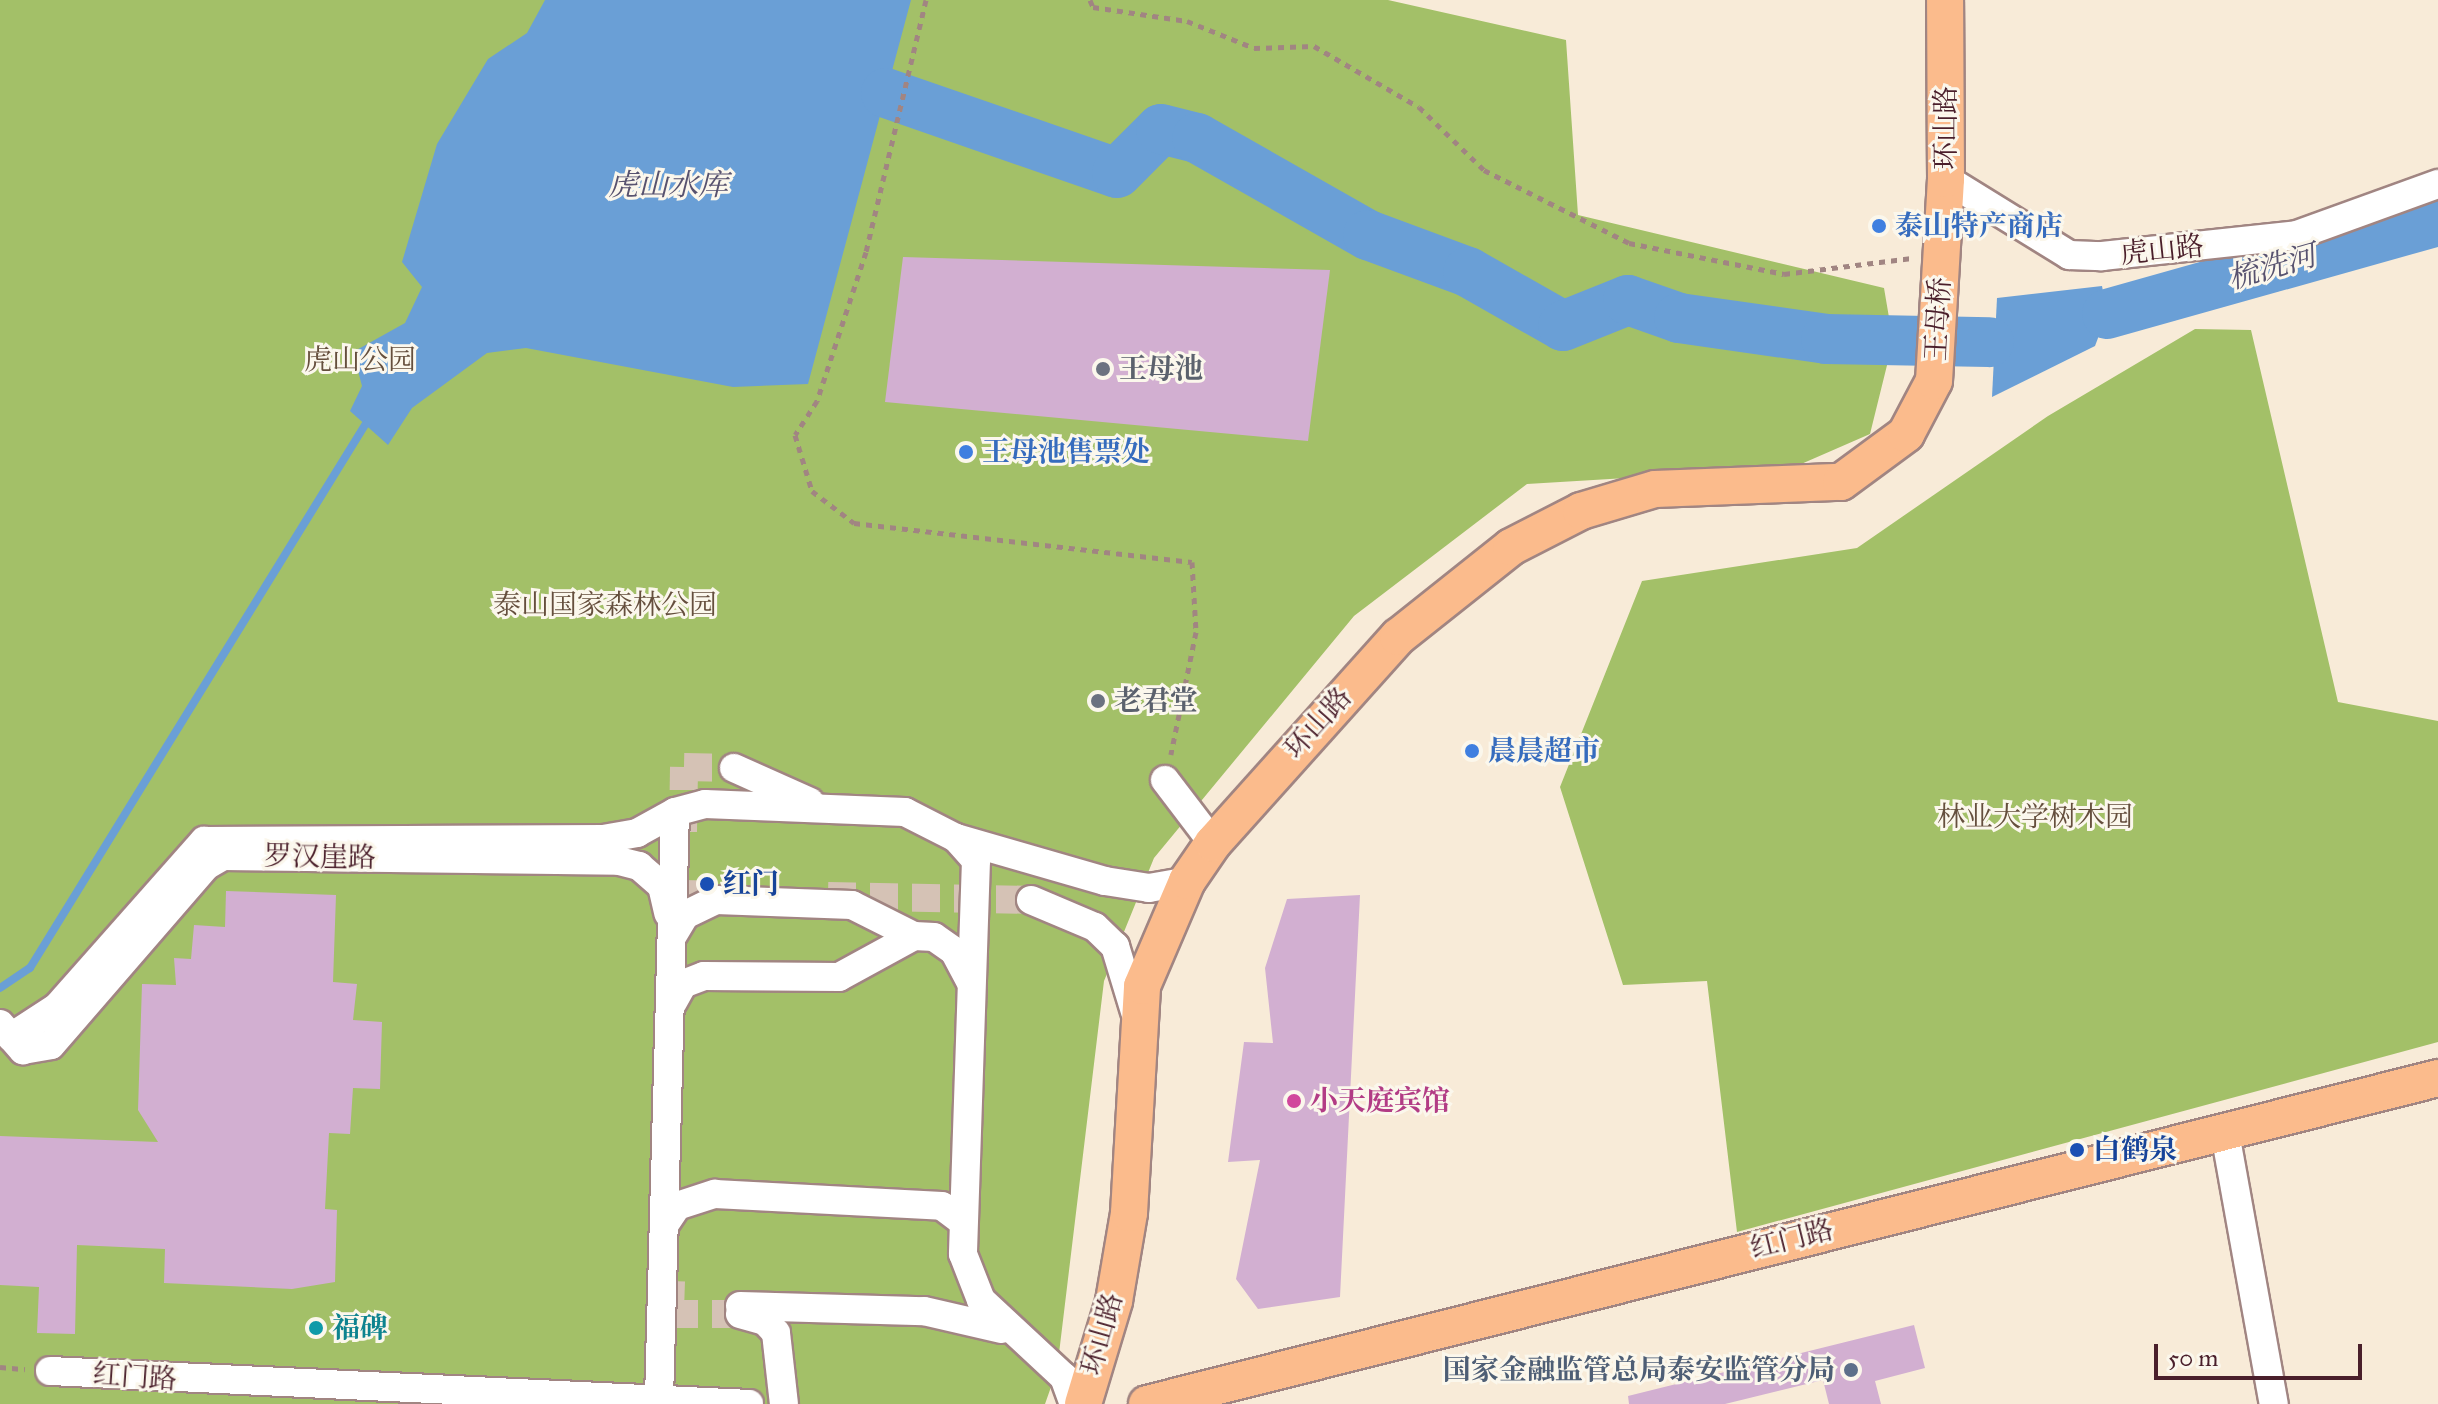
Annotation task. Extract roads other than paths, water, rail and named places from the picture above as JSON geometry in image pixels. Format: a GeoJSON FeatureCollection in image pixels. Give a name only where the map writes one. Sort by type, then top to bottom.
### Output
{"type":"FeatureCollection","features":[{"type":"Feature","properties":{"kind":"main road","name":"环山路"},"geometry":{"type":"LineString","coordinates":[[1941,256],[1946,179],[1945,0]]}},
{"type":"Feature","properties":{"kind":"main road","name":"王母桥"},"geometry":{"type":"LineString","coordinates":[[1934,381],[1941,256]]}},
{"type":"Feature","properties":{"kind":"main road","name":"环山路"},"geometry":{"type":"LineString","coordinates":[[1083,1404],[1114,1301],[1129,1213],[1142,986],[1187,881],[1213,843],[1398,637],[1474,570],[1581,511],[1655,489],[1841,482],[1906,434],[1934,381]]}},
{"type":"Feature","properties":{"kind":"main road","name":"红门路"},"geometry":{"type":"LineString","coordinates":[[1147,1404],[2438,1078]]}},
{"type":"Feature","properties":{"kind":"street","name":"虎山路"},"geometry":{"type":"LineString","coordinates":[[1946,179],[2069,255],[2102,256],[2297,235],[2438,184]]}},
{"type":"Feature","properties":{"kind":"street"},"geometry":{"type":"LineString","coordinates":[[734,768],[830,808]]}},
{"type":"Feature","properties":{"kind":"street"},"geometry":{"type":"LineString","coordinates":[[1165,780],[1213,843]]}},
{"type":"Feature","properties":{"kind":"street","name":"罗汉崖路"},"geometry":{"type":"LineString","coordinates":[[673,935],[662,886],[639,866],[619,861],[223,856],[206,866],[51,1045],[23,1050],[5,1030],[57,1007],[204,841],[603,839],[637,833],[675,812],[705,804],[830,808],[905,812],[956,838],[1105,881],[1149,888],[1187,881]]}},
{"type":"Feature","properties":{"kind":"street"},"geometry":{"type":"LineString","coordinates":[[659,1399],[673,1002],[675,812]]}},
{"type":"Feature","properties":{"kind":"street"},"geometry":{"type":"LineString","coordinates":[[956,838],[976,860],[962,1221],[968,1277],[1020,1338],[1064,1377],[1074,1404]]}},
{"type":"Feature","properties":{"kind":"street"},"geometry":{"type":"LineString","coordinates":[[673,935],[685,915],[716,900],[852,905],[914,936],[934,937],[954,951],[970,981]]}},
{"type":"Feature","properties":{"kind":"street"},"geometry":{"type":"LineString","coordinates":[[1031,900],[1095,927],[1115,946],[1139,1028]]}},
{"type":"Feature","properties":{"kind":"street"},"geometry":{"type":"LineString","coordinates":[[673,1002],[683,984],[704,976],[839,977],[914,936]]}},
{"type":"Feature","properties":{"kind":"street"},"geometry":{"type":"LineString","coordinates":[[2225,1133],[2274,1404]]}},
{"type":"Feature","properties":{"kind":"street"},"geometry":{"type":"LineString","coordinates":[[665,1224],[677,1206],[715,1194],[942,1206],[962,1221]]}},
{"type":"Feature","properties":{"kind":"street"},"geometry":{"type":"LineString","coordinates":[[784,1404],[776,1333],[765,1321],[740,1310],[963,1315],[1020,1338]]}},
{"type":"Feature","properties":{"kind":"street","name":"红门路"},"geometry":{"type":"LineString","coordinates":[[50,1371],[749,1404]]}},
{"type":"Feature","properties":{"kind":"water","name":"虎山水库"},"geometry":{"type":"Polygon","coordinates":[[[545,0],[911,0],[808,384],[733,387],[526,348],[487,353],[412,408],[388,445],[350,411],[362,386],[353,352],[405,323],[422,287],[402,262],[437,144],[488,59],[527,33],[545,0]]]}},
{"type":"Feature","properties":{"kind":"water"},"geometry":{"type":"Polygon","coordinates":[[[2102,286],[2107,314],[2095,346],[1992,397],[1997,298],[2102,286]]]}},
{"type":"Feature","properties":{"kind":"waterway"},"geometry":{"type":"LineString","coordinates":[[886,93],[1117,173],[1161,129],[1197,138],[1368,235],[1468,272],[1563,326],[1628,300],[1679,318],[1826,339],[1989,342]]}},
{"type":"Feature","properties":{"kind":"waterway","name":"梳洗河"},"geometry":{"type":"LineString","coordinates":[[2107,314],[2438,221]]}},
{"type":"Feature","properties":{"kind":"waterway"},"geometry":{"type":"LineString","coordinates":[[0,988],[30,968],[365,425]]}},
{"type":"Feature","properties":{"kind":"tunnel"},"geometry":{"type":"LineString","coordinates":[[683,832],[684,767],[734,768]]}},
{"type":"Feature","properties":{"kind":"tunnel"},"geometry":{"type":"LineString","coordinates":[[681,894],[734,895]]}},
{"type":"Feature","properties":{"kind":"tunnel"},"geometry":{"type":"LineString","coordinates":[[828,896],[1031,900]]}},
{"type":"Feature","properties":{"kind":"tunnel"},"geometry":{"type":"LineString","coordinates":[[671,1281],[670,1314],[740,1314]]}},
{"type":"Feature","properties":{"kind":"place","name":"泰山特产商店"},"geometry":{"type":"Point","coordinates":[1879,226]}},
{"type":"Feature","properties":{"kind":"place","name":"王母池"},"geometry":{"type":"Point","coordinates":[1103,369]}},
{"type":"Feature","properties":{"kind":"place","name":"王母池售票处"},"geometry":{"type":"Point","coordinates":[966,452]}},
{"type":"Feature","properties":{"kind":"place","name":"老君堂"},"geometry":{"type":"Point","coordinates":[1098,701]}},
{"type":"Feature","properties":{"kind":"place","name":"晨晨超市"},"geometry":{"type":"Point","coordinates":[1472,751]}},
{"type":"Feature","properties":{"kind":"place","name":"红门"},"geometry":{"type":"Point","coordinates":[707,884]}},
{"type":"Feature","properties":{"kind":"place","name":"小天庭宾馆"},"geometry":{"type":"Point","coordinates":[1294,1101]}},
{"type":"Feature","properties":{"kind":"place","name":"白鹤泉"},"geometry":{"type":"Point","coordinates":[2077,1150]}},
{"type":"Feature","properties":{"kind":"place","name":"福碑"},"geometry":{"type":"Point","coordinates":[316,1328]}},
{"type":"Feature","properties":{"kind":"place","name":"国家金融监管总局泰安监管分局"},"geometry":{"type":"Point","coordinates":[1851,1370]}},
{"type":"Feature","properties":{"kind":"park label","name":"虎山公园"},"geometry":{"type":"Point","coordinates":[360,360]}},
{"type":"Feature","properties":{"kind":"park label","name":"泰山国家森林公园"},"geometry":{"type":"Point","coordinates":[605,605]}},
{"type":"Feature","properties":{"kind":"park label","name":"林业大学树木园"},"geometry":{"type":"Point","coordinates":[2035,817]}}]}
